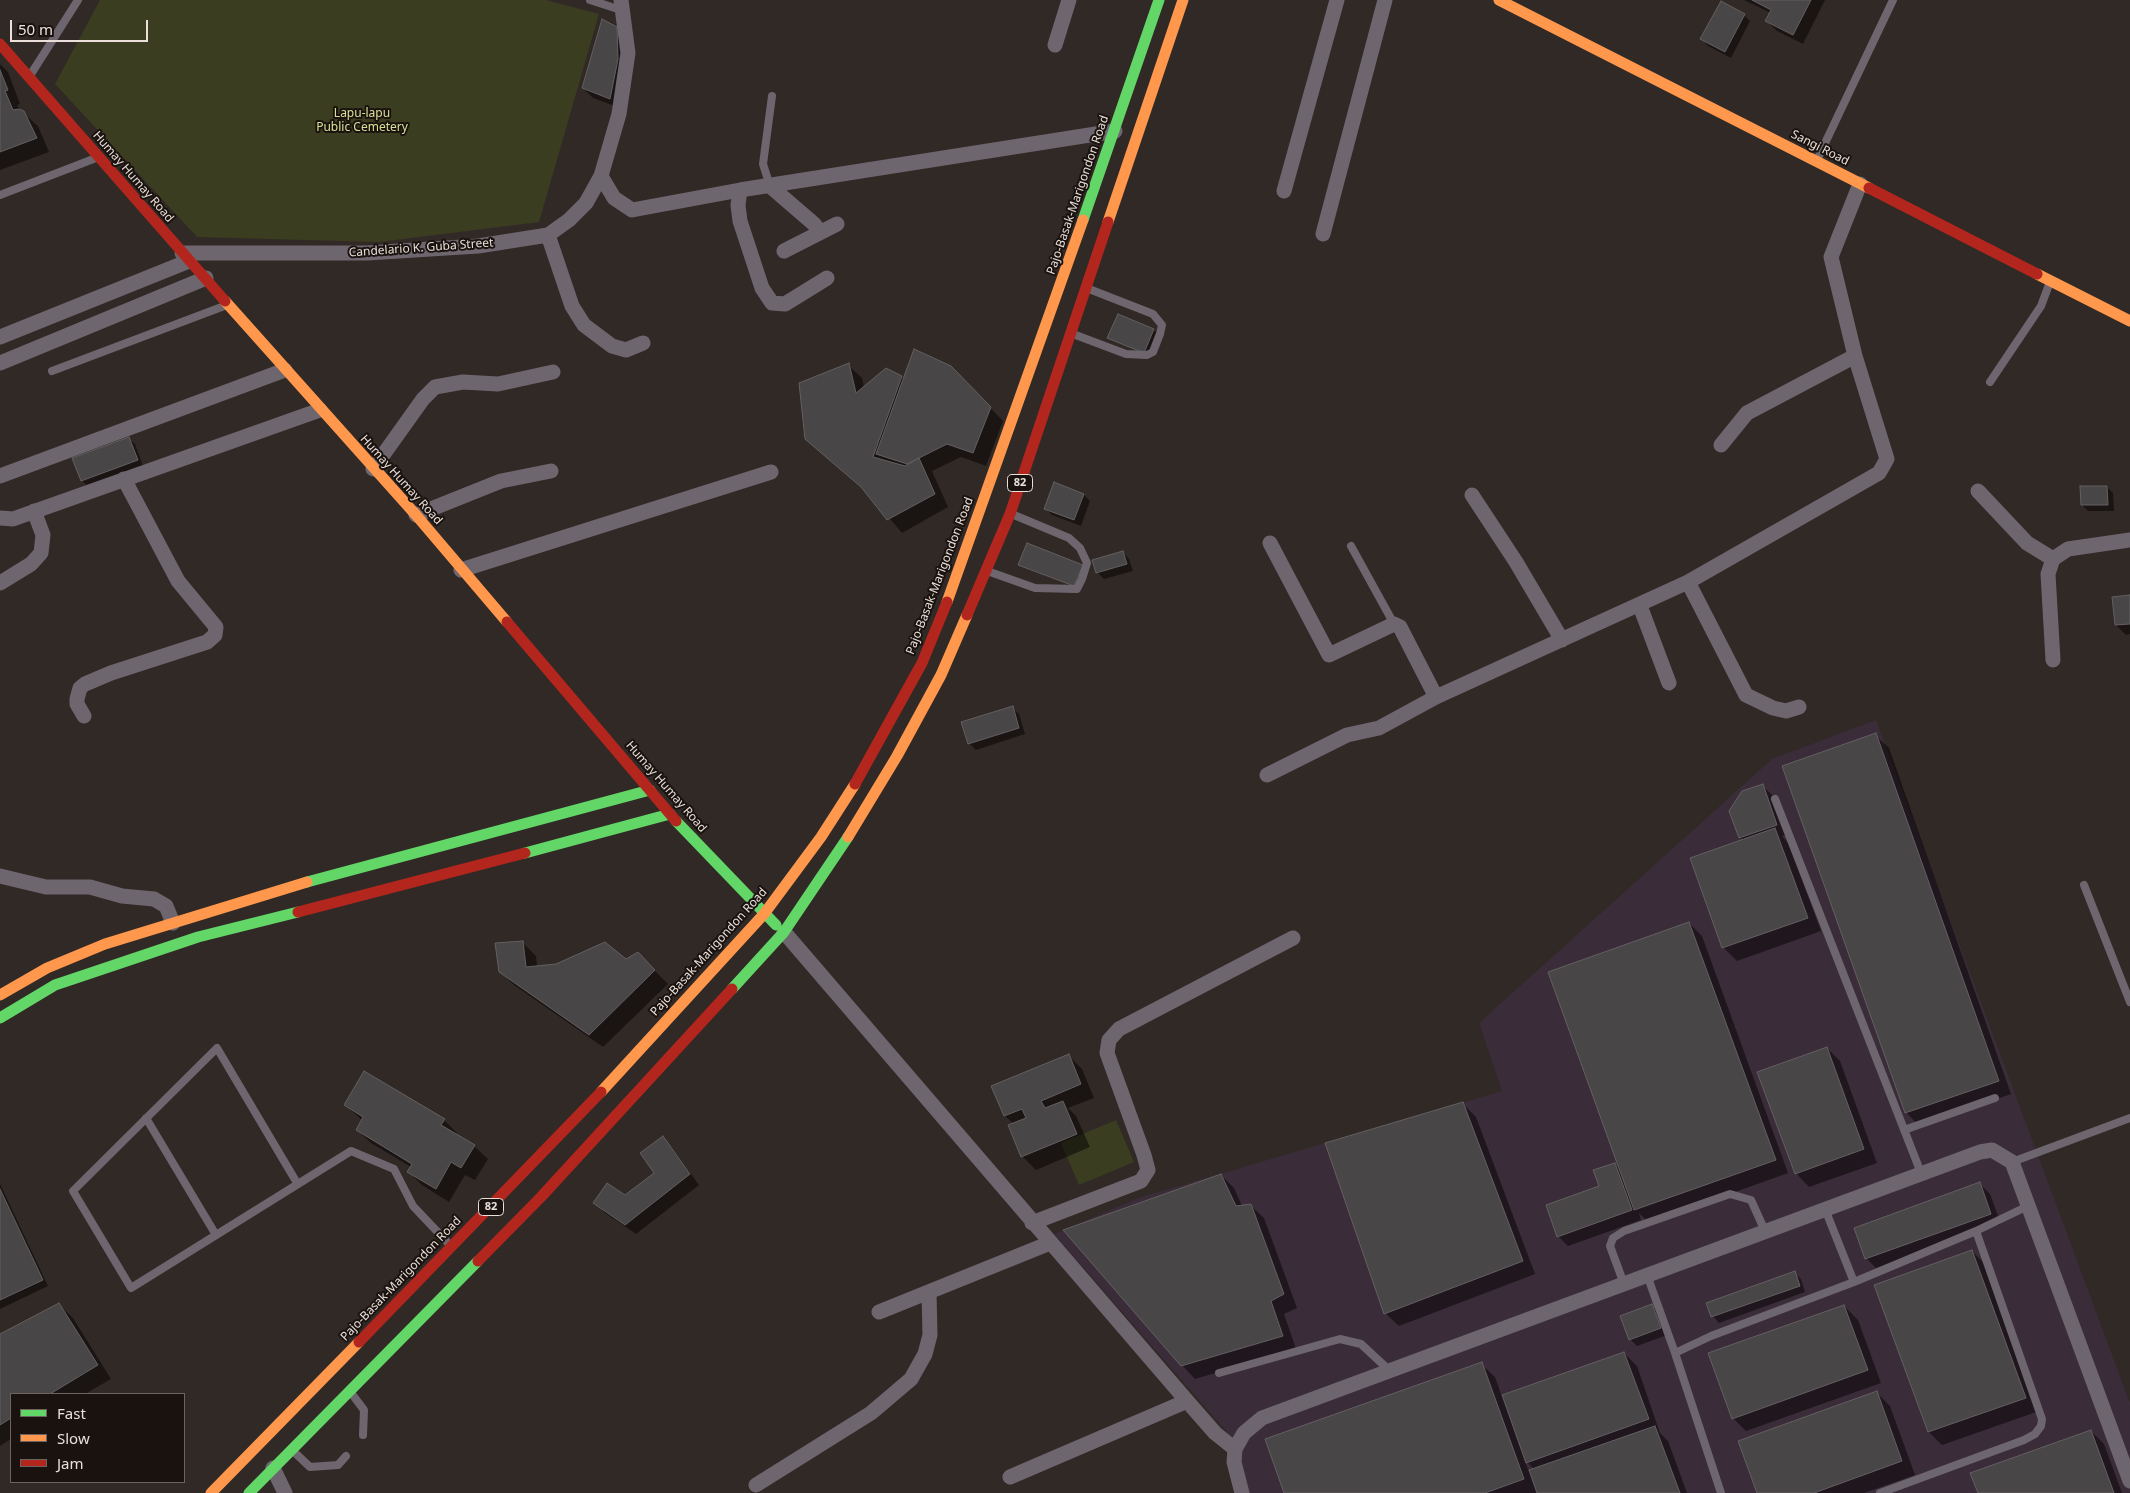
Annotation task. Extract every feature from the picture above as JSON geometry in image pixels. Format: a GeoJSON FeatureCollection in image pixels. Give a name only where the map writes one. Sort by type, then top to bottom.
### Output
{"type":"FeatureCollection","features":[{"type":"Feature","properties":{"kind":"main road","name":"Pajo-Basak-Marigondon Road"},"geometry":{"type":"LineString","coordinates":[[249,1493],[291,1449],[297,1423],[452,1247],[557,1138],[764,914],[821,836],[851,790],[922,663],[966,552],[1115,131],[1159,0]]}},
{"type":"Feature","properties":{"kind":"main road","name":"Pajo-Basak-Marigondon Road"},"geometry":{"type":"LineString","coordinates":[[210,1493],[297,1423],[349,1391],[541,1197],[784,932],[824,877],[897,756],[941,675],[1010,514],[1184,0]]}},
{"type":"Feature","properties":{"kind":"main road","name":"Sangi Road"},"geometry":{"type":"LineString","coordinates":[[1498,0],[1520,5],[1860,184],[2130,321]]}},
{"type":"Feature","properties":{"kind":"main road","name":"Humay Humay Road"},"geometry":{"type":"LineString","coordinates":[[0,44],[185,257],[206,278],[320,410],[416,516],[670,814],[764,914],[784,932]]}},
{"type":"Feature","properties":{"kind":"main road"},"geometry":{"type":"LineString","coordinates":[[0,1018],[55,985],[650,790]]}},
{"type":"Feature","properties":{"kind":"main road"},"geometry":{"type":"LineString","coordinates":[[0,995],[63,961],[105,944],[322,878],[406,871],[670,814]]}},
{"type":"Feature","properties":{"kind":"street"},"geometry":{"type":"LineString","coordinates":[[1055,45],[1069,0]]}},
{"type":"Feature","properties":{"kind":"street"},"geometry":{"type":"LineString","coordinates":[[1284,191],[1336,0]]}},
{"type":"Feature","properties":{"kind":"street"},"geometry":{"type":"LineString","coordinates":[[1322,234],[1385,0]]}},
{"type":"Feature","properties":{"kind":"street","name":"Candelario K. Guba Street"},"geometry":{"type":"LineString","coordinates":[[185,257],[367,253],[478,246],[548,235],[569,220],[586,202],[601,176],[619,114],[628,53],[622,6]]}},
{"type":"Feature","properties":{"kind":"street"},"geometry":{"type":"LineString","coordinates":[[601,176],[614,198],[622,206],[632,210],[740,190],[1115,131]]}},
{"type":"Feature","properties":{"kind":"street"},"geometry":{"type":"LineString","coordinates":[[1267,775],[1347,735],[1379,728],[1436,697],[1640,606],[1688,582],[1879,473],[1887,459],[1856,356],[1831,257],[1860,184]]}},
{"type":"Feature","properties":{"kind":"street"},"geometry":{"type":"LineString","coordinates":[[770,186],[814,224],[820,232]]}},
{"type":"Feature","properties":{"kind":"street"},"geometry":{"type":"LineString","coordinates":[[740,190],[738,205],[740,221],[762,288],[772,303],[785,304],[827,278]]}},
{"type":"Feature","properties":{"kind":"street"},"geometry":{"type":"LineString","coordinates":[[784,251],[837,224]]}},
{"type":"Feature","properties":{"kind":"street"},"geometry":{"type":"LineString","coordinates":[[548,235],[572,306],[584,325],[612,346],[626,350],[644,343]]}},
{"type":"Feature","properties":{"kind":"street"},"geometry":{"type":"LineString","coordinates":[[0,338],[185,257]]}},
{"type":"Feature","properties":{"kind":"street"},"geometry":{"type":"LineString","coordinates":[[0,363],[206,278]]}},
{"type":"Feature","properties":{"kind":"street"},"geometry":{"type":"LineString","coordinates":[[1721,445],[1747,413],[1856,356]]}},
{"type":"Feature","properties":{"kind":"street"},"geometry":{"type":"LineString","coordinates":[[0,476],[285,370]]}},
{"type":"Feature","properties":{"kind":"street"},"geometry":{"type":"LineString","coordinates":[[373,469],[422,399],[435,388],[463,382],[498,384],[553,372]]}},
{"type":"Feature","properties":{"kind":"street"},"geometry":{"type":"LineString","coordinates":[[0,518],[13,519],[320,410]]}},
{"type":"Feature","properties":{"kind":"street"},"geometry":{"type":"LineString","coordinates":[[416,516],[501,481],[551,470]]}},
{"type":"Feature","properties":{"kind":"street"},"geometry":{"type":"LineString","coordinates":[[461,570],[771,472]]}},
{"type":"Feature","properties":{"kind":"street"},"geometry":{"type":"LineString","coordinates":[[84,716],[76,699],[80,688],[85,684],[111,673],[207,642],[215,635],[216,627],[178,581],[124,479]]}},
{"type":"Feature","properties":{"kind":"street"},"geometry":{"type":"LineString","coordinates":[[1978,491],[2027,543],[2053,560]]}},
{"type":"Feature","properties":{"kind":"street"},"geometry":{"type":"LineString","coordinates":[[1472,495],[1516,562],[1562,640]]}},
{"type":"Feature","properties":{"kind":"street"},"geometry":{"type":"LineString","coordinates":[[0,583],[31,564],[41,553],[43,535],[34,511]]}},
{"type":"Feature","properties":{"kind":"street"},"geometry":{"type":"LineString","coordinates":[[2053,660],[2048,574],[2053,560],[2068,549],[2130,540]]}},
{"type":"Feature","properties":{"kind":"street"},"geometry":{"type":"LineString","coordinates":[[1270,543],[1329,656],[1394,624],[1400,627],[1436,697]]}},
{"type":"Feature","properties":{"kind":"street"},"geometry":{"type":"LineString","coordinates":[[1688,582],[1746,695],[1773,708],[1786,711],[1799,707]]}},
{"type":"Feature","properties":{"kind":"street"},"geometry":{"type":"LineString","coordinates":[[1640,606],[1669,683]]}},
{"type":"Feature","properties":{"kind":"street"},"geometry":{"type":"LineString","coordinates":[[0,876],[46,887],[90,887],[122,896],[154,898],[166,906],[173,923]]}},
{"type":"Feature","properties":{"kind":"street"},"geometry":{"type":"LineString","coordinates":[[784,932],[1032,1223],[1187,1401],[1215,1433],[1235,1449]]}},
{"type":"Feature","properties":{"kind":"street"},"geometry":{"type":"LineString","coordinates":[[1032,1223],[1141,1181],[1148,1170],[1107,1053],[1106,1047],[1109,1040],[1119,1029],[1293,938]]}},
{"type":"Feature","properties":{"kind":"street"},"geometry":{"type":"LineString","coordinates":[[1242,1493],[1234,1462],[1235,1449],[1244,1433],[1262,1418],[1921,1173],[1980,1152],[1992,1150],[2012,1162],[2130,1481]]}},
{"type":"Feature","properties":{"kind":"street"},"geometry":{"type":"LineString","coordinates":[[879,1312],[1050,1243]]}},
{"type":"Feature","properties":{"kind":"street"},"geometry":{"type":"LineString","coordinates":[[756,1484],[871,1413],[911,1379],[925,1354],[930,1334],[930,1292]]}},
{"type":"Feature","properties":{"kind":"street"},"geometry":{"type":"LineString","coordinates":[[1010,1477],[1187,1401]]}},
{"type":"Feature","properties":{"kind":"street"},"geometry":{"type":"LineString","coordinates":[[273,1468],[285,1493]]}},
{"type":"Feature","properties":{"kind":"lane"},"geometry":{"type":"LineString","coordinates":[[29,77],[78,0]]}},
{"type":"Feature","properties":{"kind":"lane"},"geometry":{"type":"LineString","coordinates":[[590,0],[622,6]]}},
{"type":"Feature","properties":{"kind":"lane"},"geometry":{"type":"LineString","coordinates":[[1816,161],[1893,0]]}},
{"type":"Feature","properties":{"kind":"lane"},"geometry":{"type":"LineString","coordinates":[[770,186],[763,164],[772,96]]}},
{"type":"Feature","properties":{"kind":"lane"},"geometry":{"type":"LineString","coordinates":[[0,195],[98,158]]}},
{"type":"Feature","properties":{"kind":"lane"},"geometry":{"type":"LineString","coordinates":[[1990,382],[2041,306],[2051,281]]}},
{"type":"Feature","properties":{"kind":"lane"},"geometry":{"type":"LineString","coordinates":[[1071,334],[1126,354],[1147,355],[1153,352],[1160,334],[1162,325],[1153,314],[1086,288]]}},
{"type":"Feature","properties":{"kind":"lane"},"geometry":{"type":"LineString","coordinates":[[52,371],[229,305]]}},
{"type":"Feature","properties":{"kind":"lane"},"geometry":{"type":"LineString","coordinates":[[986,570],[1035,588],[1076,589],[1082,579],[1087,563],[1080,548],[1069,538],[1010,514]]}},
{"type":"Feature","properties":{"kind":"lane"},"geometry":{"type":"LineString","coordinates":[[1351,546],[1394,624]]}},
{"type":"Feature","properties":{"kind":"lane"},"geometry":{"type":"LineString","coordinates":[[1775,799],[1921,1173]]}},
{"type":"Feature","properties":{"kind":"lane"},"geometry":{"type":"LineString","coordinates":[[2084,885],[2130,1002]]}},
{"type":"Feature","properties":{"kind":"lane"},"geometry":{"type":"LineString","coordinates":[[297,1183],[217,1048],[72,1191],[131,1288],[351,1151],[394,1169],[413,1206],[452,1247]]}},
{"type":"Feature","properties":{"kind":"lane"},"geometry":{"type":"LineString","coordinates":[[1904,1130],[1995,1098]]}},
{"type":"Feature","properties":{"kind":"lane"},"geometry":{"type":"LineString","coordinates":[[146,1118],[216,1235]]}},
{"type":"Feature","properties":{"kind":"lane"},"geometry":{"type":"LineString","coordinates":[[2012,1162],[2130,1118]]}},
{"type":"Feature","properties":{"kind":"lane"},"geometry":{"type":"LineString","coordinates":[[1624,1284],[1610,1246],[1613,1238],[1624,1231],[1730,1194],[1751,1200],[1765,1231]]}},
{"type":"Feature","properties":{"kind":"lane"},"geometry":{"type":"LineString","coordinates":[[1675,1352],[1711,1336],[1854,1282],[1976,1231],[2028,1206]]}},
{"type":"Feature","properties":{"kind":"lane"},"geometry":{"type":"LineString","coordinates":[[1825,1209],[1854,1282]]}},
{"type":"Feature","properties":{"kind":"lane"},"geometry":{"type":"LineString","coordinates":[[1880,1493],[2024,1440],[2035,1434],[2041,1426],[2042,1419],[2036,1399],[1976,1231]]}},
{"type":"Feature","properties":{"kind":"lane"},"geometry":{"type":"LineString","coordinates":[[1647,1275],[1675,1352],[1721,1493]]}},
{"type":"Feature","properties":{"kind":"lane"},"geometry":{"type":"LineString","coordinates":[[1219,1373],[1340,1339],[1361,1344],[1390,1371]]}},
{"type":"Feature","properties":{"kind":"lane"},"geometry":{"type":"LineString","coordinates":[[349,1391],[364,1410],[363,1435]]}},
{"type":"Feature","properties":{"kind":"lane"},"geometry":{"type":"LineString","coordinates":[[291,1449],[310,1467],[338,1465],[346,1456]]}},
{"type":"Feature","properties":{"kind":"shaded area"},"geometry":{"type":"Polygon","coordinates":[[[1876,720],[2130,1403],[2130,1493],[1238,1493],[1234,1440],[1054,1234],[1138,1198],[1502,1091],[1479,1023],[1772,759],[1876,720]]]}},
{"type":"Feature","properties":{"kind":"green space","name":"Lapu-lapu Public Cemetery"},"geometry":{"type":"Polygon","coordinates":[[[100,0],[546,0],[599,14],[539,222],[379,242],[197,237],[55,84],[100,0]]]}},
{"type":"Feature","properties":{"kind":"green space"},"geometry":{"type":"Polygon","coordinates":[[[1116,1120],[1134,1162],[1079,1185],[1061,1143],[1116,1120]]]}},
{"type":"Feature","properties":{"kind":"building"},"geometry":{"type":"Polygon","coordinates":[[[1752,0],[1811,0],[1793,35],[1765,21],[1771,10],[1752,0]]]}},
{"type":"Feature","properties":{"kind":"building"},"geometry":{"type":"Polygon","coordinates":[[[1721,1],[1745,14],[1725,52],[1700,39],[1721,1]]]}},
{"type":"Feature","properties":{"kind":"building"},"geometry":{"type":"Polygon","coordinates":[[[602,19],[617,27],[618,59],[610,99],[582,88],[602,19]]]}},
{"type":"Feature","properties":{"kind":"building"},"geometry":{"type":"Polygon","coordinates":[[[0,70],[8,90],[5,91],[13,110],[19,109],[24,111],[37,138],[0,152],[0,70]]]}},
{"type":"Feature","properties":{"kind":"building"},"geometry":{"type":"Polygon","coordinates":[[[1118,314],[1154,329],[1144,353],[1107,338],[1118,314]]]}},
{"type":"Feature","properties":{"kind":"building"},"geometry":{"type":"Polygon","coordinates":[[[914,349],[951,366],[991,407],[973,453],[947,444],[907,464],[876,454],[914,349]]]}},
{"type":"Feature","properties":{"kind":"building"},"geometry":{"type":"Polygon","coordinates":[[[849,363],[856,393],[886,368],[902,376],[873,457],[905,466],[919,458],[935,494],[887,520],[861,487],[805,439],[799,383],[849,363]]]}},
{"type":"Feature","properties":{"kind":"building"},"geometry":{"type":"Polygon","coordinates":[[[129,437],[138,460],[81,481],[72,458],[129,437]]]}},
{"type":"Feature","properties":{"kind":"building"},"geometry":{"type":"Polygon","coordinates":[[[1054,482],[1084,494],[1074,520],[1044,509],[1054,482]]]}},
{"type":"Feature","properties":{"kind":"building"},"geometry":{"type":"Polygon","coordinates":[[[2080,486],[2107,486],[2108,505],[2081,505],[2080,486]]]}},
{"type":"Feature","properties":{"kind":"building"},"geometry":{"type":"Polygon","coordinates":[[[1027,543],[1083,565],[1074,586],[1018,565],[1027,543]]]}},
{"type":"Feature","properties":{"kind":"building"},"geometry":{"type":"Polygon","coordinates":[[[1123,551],[1127,564],[1096,573],[1092,560],[1123,551]]]}},
{"type":"Feature","properties":{"kind":"building"},"geometry":{"type":"Polygon","coordinates":[[[2130,595],[2130,624],[2115,625],[2112,597],[2130,595]]]}},
{"type":"Feature","properties":{"kind":"building"},"geometry":{"type":"Polygon","coordinates":[[[1013,706],[1019,728],[968,744],[961,722],[1013,706]]]}},
{"type":"Feature","properties":{"kind":"building"},"geometry":{"type":"Polygon","coordinates":[[[1876,733],[1999,1081],[1905,1113],[1782,766],[1876,733]]]}},
{"type":"Feature","properties":{"kind":"building"},"geometry":{"type":"Polygon","coordinates":[[[1763,784],[1777,825],[1739,838],[1729,811],[1742,791],[1763,784]]]}},
{"type":"Feature","properties":{"kind":"building"},"geometry":{"type":"Polygon","coordinates":[[[1775,828],[1808,918],[1722,948],[1690,858],[1775,828]]]}},
{"type":"Feature","properties":{"kind":"building"},"geometry":{"type":"Polygon","coordinates":[[[1689,922],[1776,1160],[1634,1210],[1548,972],[1689,922]]]}},
{"type":"Feature","properties":{"kind":"building"},"geometry":{"type":"Polygon","coordinates":[[[523,941],[526,967],[556,964],[605,942],[626,959],[638,952],[655,970],[589,1035],[499,972],[495,943],[523,941]]]}},
{"type":"Feature","properties":{"kind":"building"},"geometry":{"type":"Polygon","coordinates":[[[1827,1047],[1864,1149],[1795,1174],[1757,1072],[1827,1047]]]}},
{"type":"Feature","properties":{"kind":"building"},"geometry":{"type":"Polygon","coordinates":[[[1069,1054],[1081,1084],[1041,1101],[1045,1108],[1063,1101],[1077,1134],[1021,1157],[1008,1125],[1026,1118],[1022,1109],[1004,1116],[991,1086],[1069,1054]]]}},
{"type":"Feature","properties":{"kind":"building"},"geometry":{"type":"Polygon","coordinates":[[[364,1071],[445,1119],[441,1125],[475,1145],[461,1168],[451,1162],[436,1189],[407,1172],[412,1164],[356,1130],[363,1117],[344,1105],[364,1071]]]}},
{"type":"Feature","properties":{"kind":"building"},"geometry":{"type":"Polygon","coordinates":[[[1463,1102],[1523,1261],[1384,1314],[1325,1143],[1463,1102]]]}},
{"type":"Feature","properties":{"kind":"building"},"geometry":{"type":"Polygon","coordinates":[[[663,1136],[690,1174],[625,1225],[593,1203],[607,1183],[625,1195],[654,1173],[640,1153],[663,1136]]]}},
{"type":"Feature","properties":{"kind":"building"},"geometry":{"type":"Polygon","coordinates":[[[1615,1163],[1632,1210],[1557,1237],[1546,1205],[1599,1186],[1593,1170],[1615,1163]]]}},
{"type":"Feature","properties":{"kind":"building"},"geometry":{"type":"Polygon","coordinates":[[[1221,1174],[1236,1206],[1251,1204],[1284,1294],[1271,1301],[1283,1336],[1181,1366],[1063,1230],[1221,1174]]]}},
{"type":"Feature","properties":{"kind":"building"},"geometry":{"type":"Polygon","coordinates":[[[1980,1182],[1991,1214],[1865,1259],[1854,1228],[1980,1182]]]}},
{"type":"Feature","properties":{"kind":"building"},"geometry":{"type":"Polygon","coordinates":[[[0,1189],[43,1280],[0,1300],[0,1189]]]}},
{"type":"Feature","properties":{"kind":"building"},"geometry":{"type":"Polygon","coordinates":[[[1972,1250],[2026,1398],[1928,1432],[1874,1285],[1972,1250]]]}},
{"type":"Feature","properties":{"kind":"building"},"geometry":{"type":"Polygon","coordinates":[[[1795,1271],[1800,1286],[1711,1317],[1706,1303],[1795,1271]]]}},
{"type":"Feature","properties":{"kind":"building"},"geometry":{"type":"Polygon","coordinates":[[[59,1303],[98,1365],[52,1393],[10,1393],[10,1419],[0,1425],[0,1334],[59,1303]]]}},
{"type":"Feature","properties":{"kind":"building"},"geometry":{"type":"Polygon","coordinates":[[[1652,1304],[1661,1328],[1629,1340],[1620,1316],[1652,1304]]]}},
{"type":"Feature","properties":{"kind":"building"},"geometry":{"type":"Polygon","coordinates":[[[1844,1305],[1868,1370],[1732,1419],[1708,1353],[1844,1305]]]}},
{"type":"Feature","properties":{"kind":"building"},"geometry":{"type":"Polygon","coordinates":[[[1624,1352],[1649,1419],[1526,1463],[1502,1395],[1624,1352]]]}},
{"type":"Feature","properties":{"kind":"building"},"geometry":{"type":"Polygon","coordinates":[[[1482,1362],[1524,1479],[1485,1493],[1284,1493],[1265,1439],[1482,1362]]]}},
{"type":"Feature","properties":{"kind":"building"},"geometry":{"type":"Polygon","coordinates":[[[1877,1391],[1902,1461],[1814,1493],[1757,1493],[1738,1441],[1877,1391]]]}},
{"type":"Feature","properties":{"kind":"building"},"geometry":{"type":"Polygon","coordinates":[[[1655,1426],[1680,1493],[1537,1493],[1529,1470],[1655,1426]]]}},
{"type":"Feature","properties":{"kind":"building"},"geometry":{"type":"Polygon","coordinates":[[[2091,1430],[2114,1493],[1978,1493],[1970,1473],[2091,1430]]]}},
{"type":"Feature","properties":{"kind":"traffic: fast"},"geometry":{"type":"LineString","coordinates":[[1083,220],[1159,0]]}},
{"type":"Feature","properties":{"kind":"traffic: fast"},"geometry":{"type":"LineString","coordinates":[[307,882],[650,790]]}},
{"type":"Feature","properties":{"kind":"traffic: fast"},"geometry":{"type":"LineString","coordinates":[[525,853],[670,814]]}},
{"type":"Feature","properties":{"kind":"traffic: fast"},"geometry":{"type":"LineString","coordinates":[[676,821],[776,925]]}},
{"type":"Feature","properties":{"kind":"traffic: fast"},"geometry":{"type":"LineString","coordinates":[[732,989],[784,932],[848,837]]}},
{"type":"Feature","properties":{"kind":"traffic: fast"},"geometry":{"type":"LineString","coordinates":[[0,1018],[55,985],[198,937],[298,912]]}},
{"type":"Feature","properties":{"kind":"traffic: fast"},"geometry":{"type":"LineString","coordinates":[[249,1493],[478,1261]]}},
{"type":"Feature","properties":{"kind":"traffic: slow"},"geometry":{"type":"LineString","coordinates":[[1108,222],[1183,0]]}},
{"type":"Feature","properties":{"kind":"traffic: slow"},"geometry":{"type":"LineString","coordinates":[[1499,0],[1869,188]]}},
{"type":"Feature","properties":{"kind":"traffic: slow"},"geometry":{"type":"LineString","coordinates":[[947,602],[1083,220]]}},
{"type":"Feature","properties":{"kind":"traffic: slow"},"geometry":{"type":"LineString","coordinates":[[2037,274],[2130,321]]}},
{"type":"Feature","properties":{"kind":"traffic: slow"},"geometry":{"type":"LineString","coordinates":[[225,301],[416,515],[507,622]]}},
{"type":"Feature","properties":{"kind":"traffic: slow"},"geometry":{"type":"LineString","coordinates":[[848,837],[897,756],[941,675],[967,615]]}},
{"type":"Feature","properties":{"kind":"traffic: slow"},"geometry":{"type":"LineString","coordinates":[[601,1092],[764,914],[821,837],[855,784]]}},
{"type":"Feature","properties":{"kind":"traffic: slow"},"geometry":{"type":"LineString","coordinates":[[0,995],[47,968],[105,944],[307,882]]}},
{"type":"Feature","properties":{"kind":"traffic: slow"},"geometry":{"type":"LineString","coordinates":[[211,1493],[359,1342]]}},
{"type":"Feature","properties":{"kind":"traffic: jam"},"geometry":{"type":"LineString","coordinates":[[0,44],[225,301]]}},
{"type":"Feature","properties":{"kind":"traffic: jam"},"geometry":{"type":"LineString","coordinates":[[1869,188],[2037,274]]}},
{"type":"Feature","properties":{"kind":"traffic: jam"},"geometry":{"type":"LineString","coordinates":[[967,615],[1010,514],[1108,222]]}},
{"type":"Feature","properties":{"kind":"traffic: jam"},"geometry":{"type":"LineString","coordinates":[[855,784],[922,663],[947,602]]}},
{"type":"Feature","properties":{"kind":"traffic: jam"},"geometry":{"type":"LineString","coordinates":[[507,622],[676,821]]}},
{"type":"Feature","properties":{"kind":"traffic: jam"},"geometry":{"type":"LineString","coordinates":[[298,912],[525,853]]}},
{"type":"Feature","properties":{"kind":"traffic: jam"},"geometry":{"type":"LineString","coordinates":[[478,1261],[541,1197],[732,989]]}},
{"type":"Feature","properties":{"kind":"traffic: jam"},"geometry":{"type":"LineString","coordinates":[[359,1342],[601,1092]]}}]}
